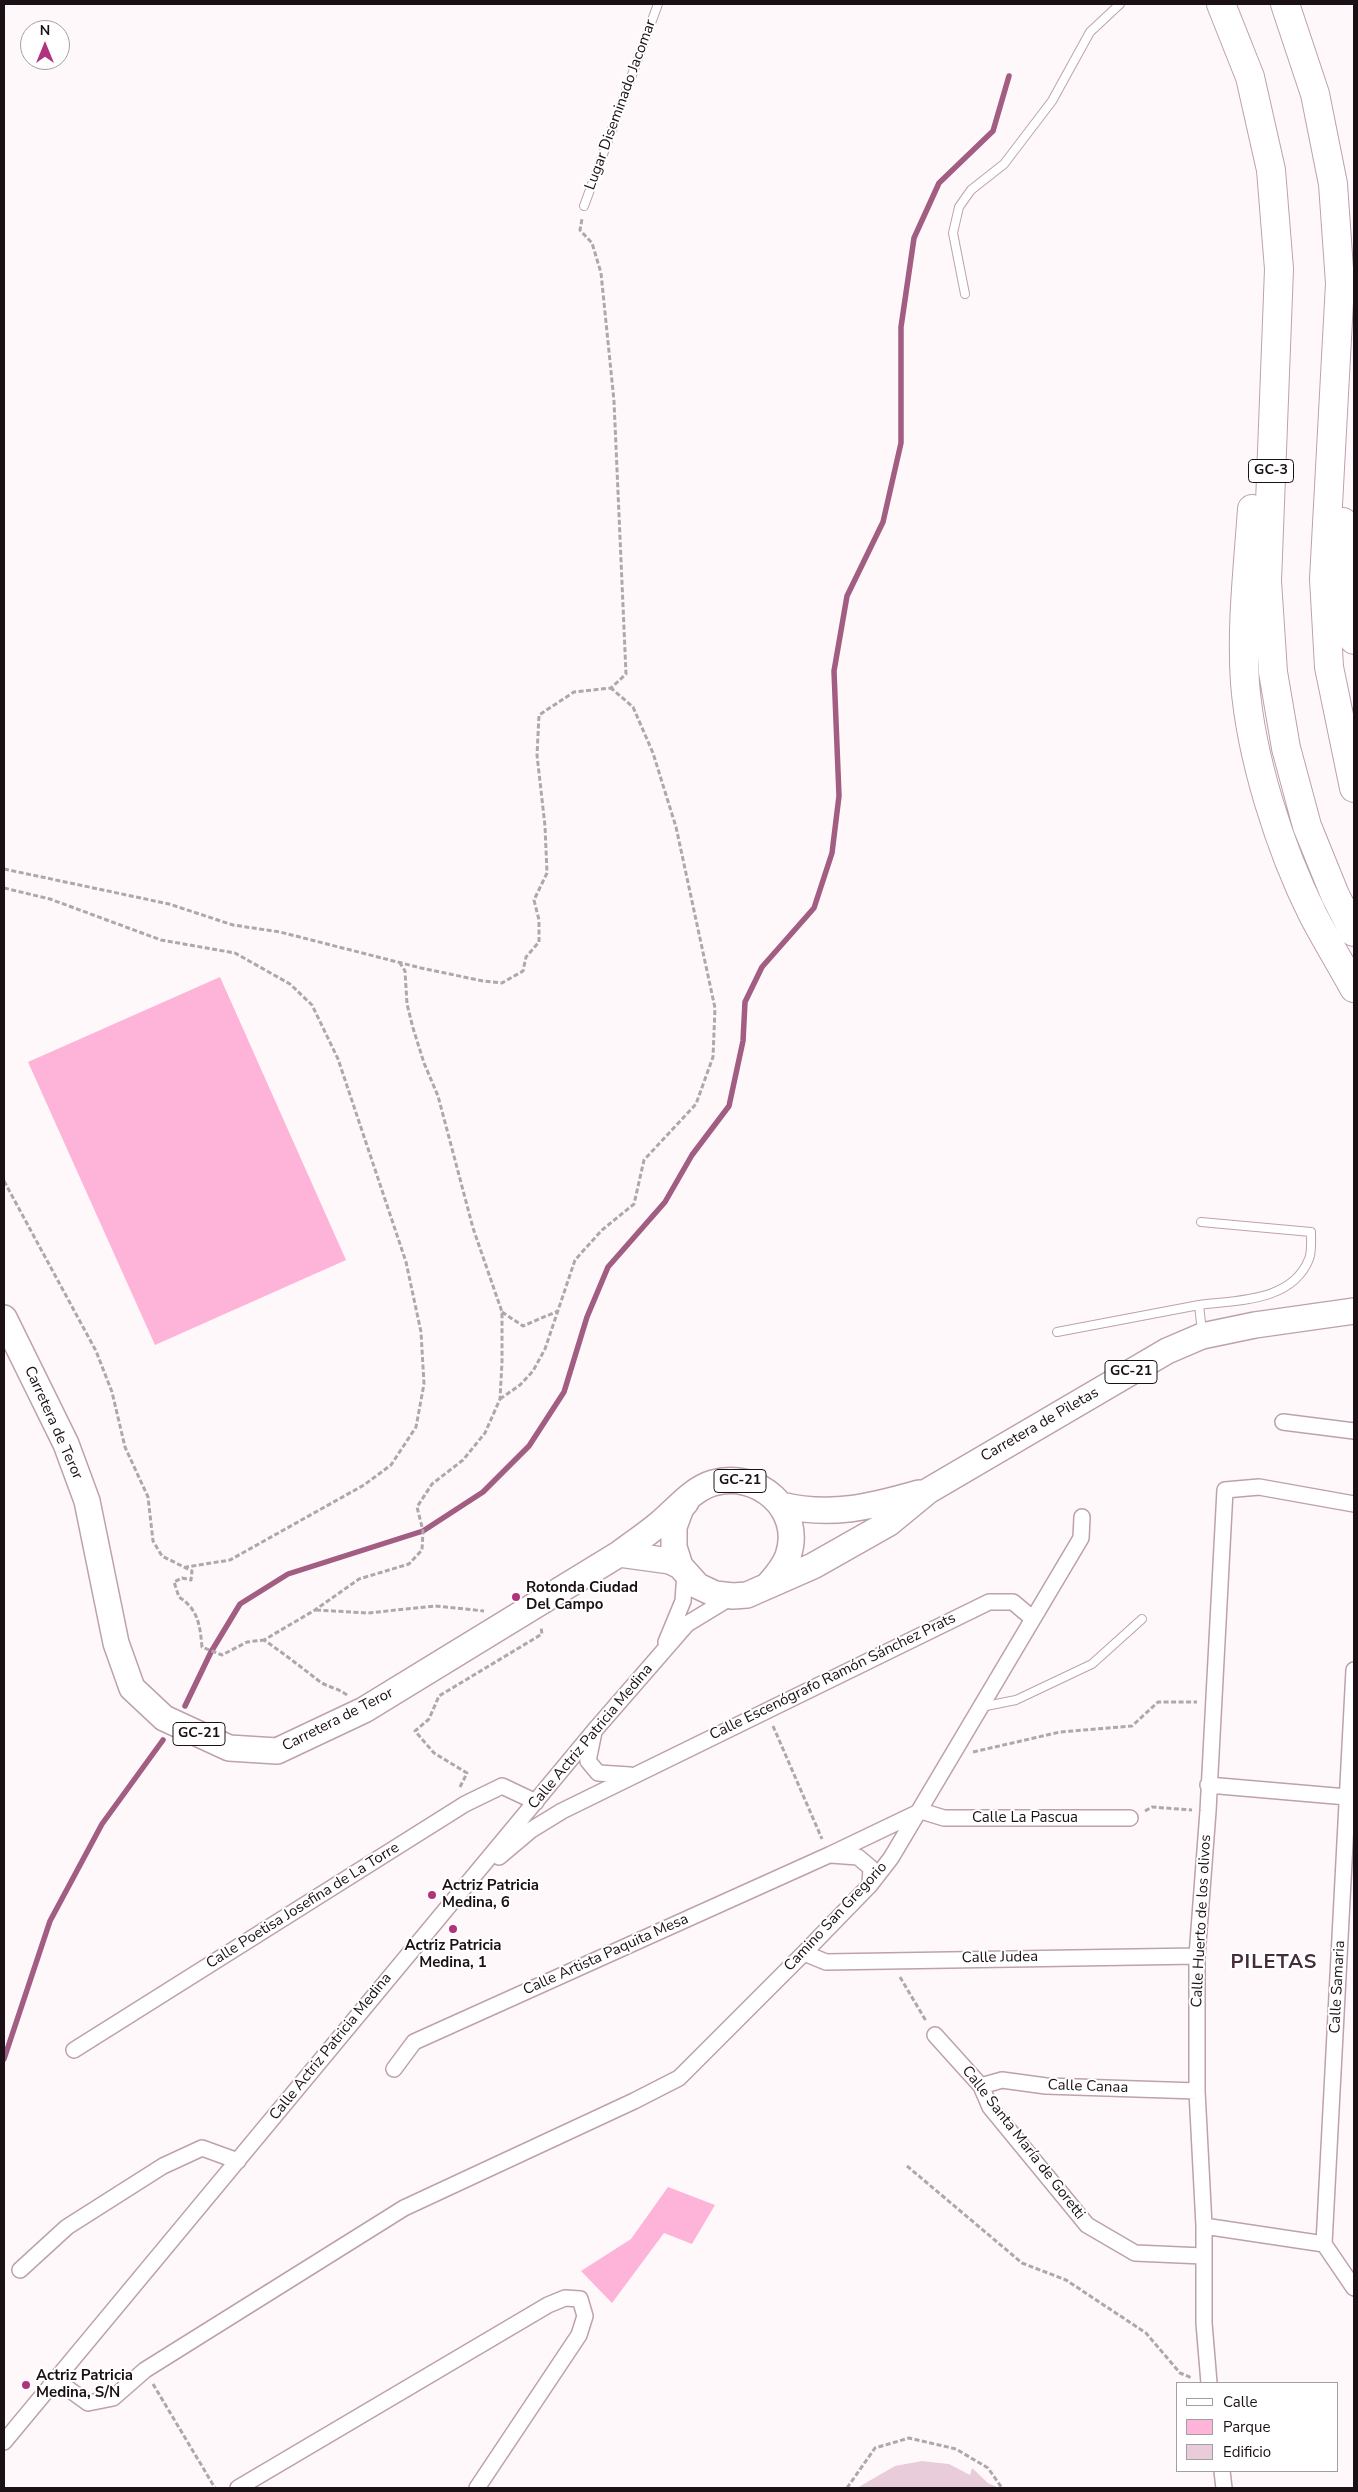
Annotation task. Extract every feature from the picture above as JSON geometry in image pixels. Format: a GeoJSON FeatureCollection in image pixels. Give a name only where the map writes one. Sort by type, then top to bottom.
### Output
{"type":"FeatureCollection","features":[{"type":"Feature","properties":{"kind":"highway","name":"GC-3"},"geometry":{"type":"LineString","coordinates":[[1221,4],[1250,77],[1271,170],[1278,269],[1268,581],[1273,672],[1286,748],[1307,826],[1335,895],[1354,932]]}},
{"type":"Feature","properties":{"kind":"highway"},"geometry":{"type":"LineString","coordinates":[[1285,4],[1315,94],[1333,184],[1340,283],[1351,377],[1342,518],[1346,587],[1354,640]]}},
{"type":"Feature","properties":{"kind":"highway"},"geometry":{"type":"LineString","coordinates":[[1278,269],[1261,385],[1244,627],[1245,684],[1255,749],[1282,844],[1313,915],[1354,988]]}},
{"type":"Feature","properties":{"kind":"highway"},"geometry":{"type":"LineString","coordinates":[[1340,283],[1324,579],[1329,667],[1343,745],[1354,788]]}},
{"type":"Feature","properties":{"kind":"main road","name":"Carretera de Piletas"},"geometry":{"type":"LineString","coordinates":[[928,1490],[1167,1351],[1202,1336],[1255,1325],[1354,1311]]}},
{"type":"Feature","properties":{"kind":"main road","name":"Carretera de Teror"},"geometry":{"type":"LineString","coordinates":[[4,1318],[66,1444],[87,1501],[116,1643],[132,1688],[164,1718],[229,1748],[277,1752],[364,1710],[619,1554]]}},
{"type":"Feature","properties":{"kind":"main road","name":"GC-21"},"geometry":{"type":"LineString","coordinates":[[619,1554],[658,1525],[694,1493],[711,1483],[730,1479],[750,1482],[767,1491],[781,1505],[788,1521],[791,1538],[788,1555],[781,1571],[769,1584]]}},
{"type":"Feature","properties":{"kind":"main road","name":"GC-21"},"geometry":{"type":"LineString","coordinates":[[781,1505],[804,1510],[835,1511],[865,1508],[928,1490]]}},
{"type":"Feature","properties":{"kind":"main road","name":"GC-21"},"geometry":{"type":"LineString","coordinates":[[619,1554],[670,1561],[683,1569],[698,1586],[715,1594],[733,1596],[747,1594],[813,1566],[889,1523],[928,1490]]}},
{"type":"Feature","properties":{"kind":"main road","name":"GC-21"},"geometry":{"type":"LineString","coordinates":[[683,1569],[674,1547],[674,1527],[681,1508],[694,1493]]}},
{"type":"Feature","properties":{"kind":"street"},"geometry":{"type":"LineString","coordinates":[[1282,1422],[1354,1431]]}},
{"type":"Feature","properties":{"kind":"street","name":"Calle Huerto de los olivos"},"geometry":{"type":"LineString","coordinates":[[1203,2382],[1204,2226],[1197,2091],[1197,1956],[1208,1811],[1225,1490],[1259,1487],[1354,1504]]}},
{"type":"Feature","properties":{"kind":"street","name":"Camino San Gregorio"},"geometry":{"type":"LineString","coordinates":[[56,2380],[88,2403],[113,2398],[145,2370],[404,2208],[634,2101],[679,2078],[870,1885],[891,1858],[953,1757],[1032,1618],[1081,1538],[1082,1517]]}},
{"type":"Feature","properties":{"kind":"street","name":"Calle Actriz Patricia Medina"},"geometry":{"type":"LineString","coordinates":[[661,1655],[683,1601],[683,1569]]}},
{"type":"Feature","properties":{"kind":"street","name":"Calle Actriz Patricia Medina"},"geometry":{"type":"LineString","coordinates":[[4,2442],[594,1731],[687,1624],[733,1596]]}},
{"type":"Feature","properties":{"kind":"street","name":"Calle Escenógrafo Ramón Sánchez Prats"},"geometry":{"type":"LineString","coordinates":[[468,1883],[531,1830],[562,1811],[765,1709],[988,1602],[1013,1602],[1032,1618]]}},
{"type":"Feature","properties":{"kind":"street","name":"Calle Samaria"},"geometry":{"type":"LineString","coordinates":[[1324,2244],[1350,1840],[1347,1797],[1352,1746],[1354,1670]]}},
{"type":"Feature","properties":{"kind":"street","name":"Calle Escenógrafo Ramón Sánchez Prats"},"geometry":{"type":"LineString","coordinates":[[594,1731],[588,1761],[598,1773],[632,1775]]}},
{"type":"Feature","properties":{"kind":"street"},"geometry":{"type":"LineString","coordinates":[[1208,1785],[1347,1797]]}},
{"type":"Feature","properties":{"kind":"street","name":"Calle Poetisa Josefina de La Torre"},"geometry":{"type":"LineString","coordinates":[[74,2050],[465,1804],[502,1786],[536,1802]]}},
{"type":"Feature","properties":{"kind":"street","name":"Calle Artista Paquita Mesa"},"geometry":{"type":"LineString","coordinates":[[394,2068],[414,2042],[920,1812]]}},
{"type":"Feature","properties":{"kind":"street","name":"Calle La Pascua"},"geometry":{"type":"LineString","coordinates":[[920,1812],[944,1818],[1130,1818]]}},
{"type":"Feature","properties":{"kind":"street","name":"Calle Artista Paquita Mesa"},"geometry":{"type":"LineString","coordinates":[[829,1855],[858,1857],[871,1868],[870,1885]]}},
{"type":"Feature","properties":{"kind":"street","name":"Calle Judea"},"geometry":{"type":"LineString","coordinates":[[804,1953],[826,1962],[889,1959],[1197,1956]]}},
{"type":"Feature","properties":{"kind":"street","name":"Calle Santa María de Goretti"},"geometry":{"type":"LineString","coordinates":[[935,2035],[981,2086],[990,2107],[1087,2226],[1135,2253],[1203,2256]]}},
{"type":"Feature","properties":{"kind":"street","name":"Calle Canaa"},"geometry":{"type":"LineString","coordinates":[[981,2086],[1002,2080],[1046,2086],[1197,2091]]}},
{"type":"Feature","properties":{"kind":"street"},"geometry":{"type":"LineString","coordinates":[[20,2270],[67,2227],[163,2166],[202,2148],[238,2161]]}},
{"type":"Feature","properties":{"kind":"street"},"geometry":{"type":"LineString","coordinates":[[1204,2226],[1324,2244],[1354,2288]]}},
{"type":"Feature","properties":{"kind":"street"},"geometry":{"type":"LineString","coordinates":[[238,2488],[548,2305],[565,2298],[580,2299],[585,2316],[579,2335],[477,2488]]}},
{"type":"Feature","properties":{"kind":"street"},"geometry":{"type":"LineString","coordinates":[[1222,2472],[1224,2488]]}},
{"type":"Feature","properties":{"kind":"lane","name":"Lugar Diseminado Jacomar"},"geometry":{"type":"LineString","coordinates":[[584,206],[658,4]]}},
{"type":"Feature","properties":{"kind":"lane"},"geometry":{"type":"LineString","coordinates":[[965,294],[953,234],[959,207],[972,190],[1004,164],[1052,101],[1090,32],[1120,4]]}},
{"type":"Feature","properties":{"kind":"lane"},"geometry":{"type":"LineString","coordinates":[[1056,1332],[1199,1305],[1271,1295],[1297,1278],[1309,1258],[1311,1232],[1201,1222]]}},
{"type":"Feature","properties":{"kind":"lane"},"geometry":{"type":"LineString","coordinates":[[1199,1305],[1202,1336]]}},
{"type":"Feature","properties":{"kind":"lane"},"geometry":{"type":"LineString","coordinates":[[1326,1315],[1354,1320]]}},
{"type":"Feature","properties":{"kind":"lane"},"geometry":{"type":"LineString","coordinates":[[981,1707],[1016,1700],[1092,1664],[1142,1619]]}},
{"type":"Feature","properties":{"kind":"path"},"geometry":{"type":"LineString","coordinates":[[4,869],[169,904],[233,925],[280,932],[400,963],[483,981],[502,984],[523,971],[526,957],[539,942],[539,920],[534,900],[547,873],[545,826],[537,755],[539,715],[574,692],[611,688],[626,674],[620,562],[619,478],[614,401],[602,273],[592,243],[580,230],[584,206]]}},
{"type":"Feature","properties":{"kind":"path"},"geometry":{"type":"LineString","coordinates":[[500,1399],[520,1385],[533,1370],[545,1349],[575,1260],[602,1230],[634,1204],[644,1160],[696,1104],[713,1057],[715,1008],[676,827],[653,753],[632,707],[611,688]]}},
{"type":"Feature","properties":{"kind":"path"},"geometry":{"type":"LineString","coordinates":[[4,888],[50,899],[161,940],[235,953],[290,984],[312,1005],[338,1059],[406,1262],[421,1332],[424,1384],[416,1427],[392,1464],[364,1485],[230,1560],[186,1567]]}},
{"type":"Feature","properties":{"kind":"path"},"geometry":{"type":"LineString","coordinates":[[4,1181],[96,1351],[112,1392],[125,1447],[148,1497],[153,1541],[162,1556],[192,1571],[190,1580],[182,1578],[174,1582],[179,1597],[190,1604],[200,1626],[202,1646],[222,1655],[247,1642],[264,1640],[316,1610],[359,1580],[408,1564],[422,1550],[423,1531],[417,1507],[432,1484],[463,1460],[485,1433],[500,1399],[502,1312],[473,1228],[438,1096],[424,1063],[413,1028],[407,1004],[405,971],[400,963]]}},
{"type":"Feature","properties":{"kind":"path"},"geometry":{"type":"LineString","coordinates":[[502,1312],[523,1326],[558,1311]]}},
{"type":"Feature","properties":{"kind":"path"},"geometry":{"type":"LineString","coordinates":[[264,1640],[306,1669],[320,1682],[341,1690],[364,1710]]}},
{"type":"Feature","properties":{"kind":"path"},"geometry":{"type":"LineString","coordinates":[[953,1757],[1060,1732],[1132,1726],[1158,1702],[1213,1702]]}},
{"type":"Feature","properties":{"kind":"path"},"geometry":{"type":"LineString","coordinates":[[765,1709],[829,1855]]}},
{"type":"Feature","properties":{"kind":"path"},"geometry":{"type":"LineString","coordinates":[[1130,1818],[1152,1807],[1208,1811]]}},
{"type":"Feature","properties":{"kind":"path"},"geometry":{"type":"LineString","coordinates":[[889,1959],[935,2035]]}},
{"type":"Feature","properties":{"kind":"path"},"geometry":{"type":"LineString","coordinates":[[907,2166],[1022,2263],[1066,2280],[1146,2333],[1180,2373],[1203,2382]]}},
{"type":"Feature","properties":{"kind":"path"},"geometry":{"type":"LineString","coordinates":[[145,2370],[216,2488]]}},
{"type":"Feature","properties":{"kind":"path"},"geometry":{"type":"LineString","coordinates":[[848,2488],[875,2448],[909,2438],[956,2449],[988,2468],[1002,2488]]}},
{"type":"Feature","properties":{"kind":"green space"},"geometry":{"type":"Polygon","coordinates":[[[220,977],[346,1260],[155,1345],[28,1062],[220,977]]]}},
{"type":"Feature","properties":{"kind":"green space"},"geometry":{"type":"Polygon","coordinates":[[[668,2187],[715,2205],[692,2244],[664,2233],[612,2303],[581,2271],[631,2239],[668,2187]]]}},
{"type":"Feature","properties":{"kind":"building"},"geometry":{"type":"Polygon","coordinates":[[[922,2461],[949,2464],[970,2475],[972,2468],[988,2483],[999,2488],[857,2488],[895,2466],[922,2461]]]}},
{"type":"Feature","properties":{"kind":"waterway"},"geometry":{"type":"LineString","coordinates":[[185,1706],[211,1652],[240,1604],[288,1574],[423,1531],[483,1492],[529,1446],[564,1392],[587,1317],[608,1267],[665,1202],[692,1155],[729,1106],[743,1041],[745,1002],[762,967],[814,908],[832,853],[839,796],[834,671],[847,596],[883,522],[901,443],[901,327],[914,238],[939,183],[993,131],[1009,76]]}},
{"type":"Feature","properties":{"kind":"waterway"},"geometry":{"type":"LineString","coordinates":[[4,2059],[50,1921],[102,1824],[163,1740]]}},
{"type":"Feature","properties":{"kind":"place","name":"Rotonda Ciudad Del Campo"},"geometry":{"type":"Point","coordinates":[516,1597]}},
{"type":"Feature","properties":{"kind":"place","name":"Actriz Patricia Medina, 6"},"geometry":{"type":"Point","coordinates":[432,1895]}},
{"type":"Feature","properties":{"kind":"place","name":"Actriz Patricia Medina, 1"},"geometry":{"type":"Point","coordinates":[453,1929]}},
{"type":"Feature","properties":{"kind":"place","name":"Actriz Patricia Medina, S/N"},"geometry":{"type":"Point","coordinates":[26,2385]}},
{"type":"Feature","properties":{"kind":"district","name":"PILETAS"},"geometry":{"type":"Point","coordinates":[1274,1963]}}]}
